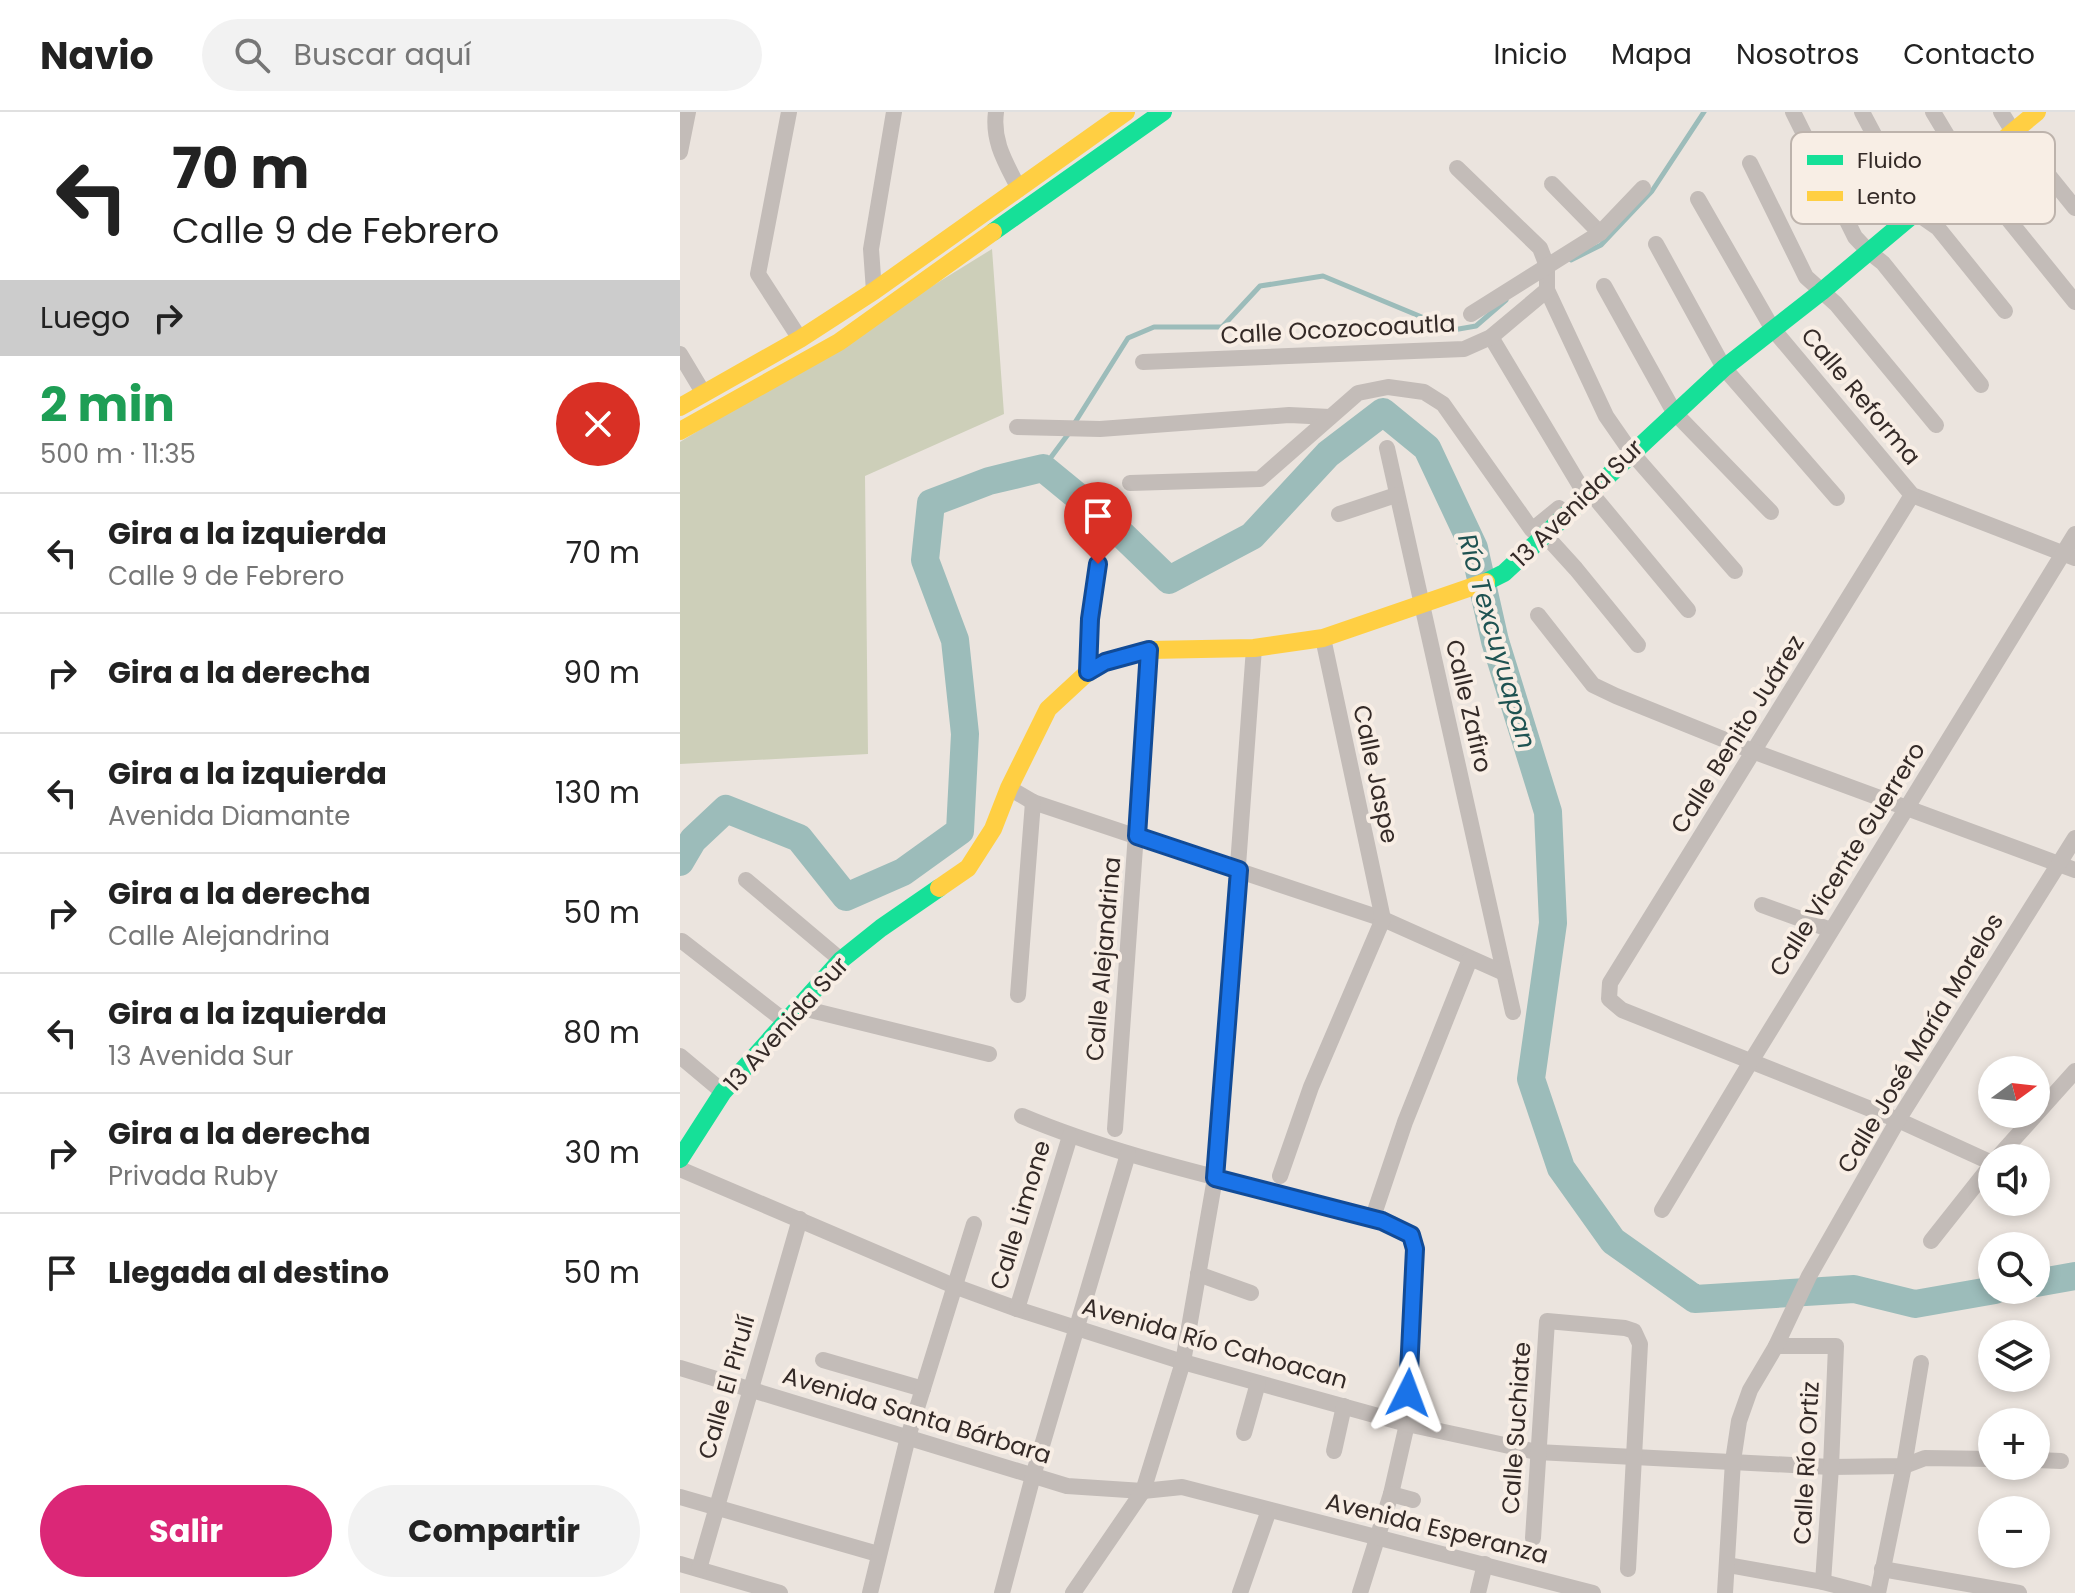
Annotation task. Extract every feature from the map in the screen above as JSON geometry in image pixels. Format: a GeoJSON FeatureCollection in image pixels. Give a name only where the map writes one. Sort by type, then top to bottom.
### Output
{"type":"FeatureCollection","features":[{"type":"Feature","properties":{"kind":"street"},"geometry":{"type":"LineString","coordinates":[[680,152],[688,112]]}},
{"type":"Feature","properties":{"kind":"street"},"geometry":{"type":"LineString","coordinates":[[789,112],[758,274],[800,339]]}},
{"type":"Feature","properties":{"kind":"street"},"geometry":{"type":"LineString","coordinates":[[874,291],[871,249],[894,112]]}},
{"type":"Feature","properties":{"kind":"street"},"geometry":{"type":"LineString","coordinates":[[996,112],[994,129],[997,144],[1019,189]]}},
{"type":"Feature","properties":{"kind":"street"},"geometry":{"type":"LineString","coordinates":[[680,431],[839,342],[1163,112]]}},
{"type":"Feature","properties":{"kind":"street"},"geometry":{"type":"LineString","coordinates":[[1793,112],[1803,132]]}},
{"type":"Feature","properties":{"kind":"street"},"geometry":{"type":"LineString","coordinates":[[1862,112],[1873,132]]}},
{"type":"Feature","properties":{"kind":"street"},"geometry":{"type":"LineString","coordinates":[[1933,112],[1945,132]]}},
{"type":"Feature","properties":{"kind":"street"},"geometry":{"type":"LineString","coordinates":[[2001,112],[2012,130]]}},
{"type":"Feature","properties":{"kind":"street","name":"13 Avenida Sur"},"geometry":{"type":"LineString","coordinates":[[2010,132],[2037,112]]}},
{"type":"Feature","properties":{"kind":"street"},"geometry":{"type":"LineString","coordinates":[[680,407],[800,339],[874,291],[1019,189],[1117,114],[1129,136]]}},
{"type":"Feature","properties":{"kind":"street"},"geometry":{"type":"LineString","coordinates":[[1750,163],[1806,277],[1836,304],[1936,425]]}},
{"type":"Feature","properties":{"kind":"street"},"geometry":{"type":"LineString","coordinates":[[1457,168],[1540,248],[1547,266],[1547,290],[1606,416],[1631,452],[1735,571]]}},
{"type":"Feature","properties":{"kind":"street"},"geometry":{"type":"LineString","coordinates":[[2055,183],[2075,208]]}},
{"type":"Feature","properties":{"kind":"street"},"geometry":{"type":"LineString","coordinates":[[1552,184],[1600,233]]}},
{"type":"Feature","properties":{"kind":"street"},"geometry":{"type":"LineString","coordinates":[[1471,314],[1600,233],[1643,188]]}},
{"type":"Feature","properties":{"kind":"street","name":"Calle Reforma"},"geometry":{"type":"LineString","coordinates":[[1698,199],[1772,328],[1912,495]]}},
{"type":"Feature","properties":{"kind":"street"},"geometry":{"type":"LineString","coordinates":[[1849,224],[1855,237],[1883,263],[1981,385]]}},
{"type":"Feature","properties":{"kind":"street","name":"13 Avenida Sur"},"geometry":{"type":"LineString","coordinates":[[680,1159],[723,1092],[841,960],[881,928],[968,868],[993,829],[1009,788],[1048,709],[1088,672],[1105,662],[1149,650],[1254,648],[1323,638],[1475,588],[1504,573],[1539,533],[1724,368],[1901,224]]}},
{"type":"Feature","properties":{"kind":"street"},"geometry":{"type":"LineString","coordinates":[[1932,224],[2005,311]]}},
{"type":"Feature","properties":{"kind":"street"},"geometry":{"type":"LineString","coordinates":[[2012,224],[2075,302]]}},
{"type":"Feature","properties":{"kind":"street"},"geometry":{"type":"LineString","coordinates":[[1656,244],[1724,368],[1837,498]]}},
{"type":"Feature","properties":{"kind":"street"},"geometry":{"type":"LineString","coordinates":[[1604,286],[1674,412],[1771,512]]}},
{"type":"Feature","properties":{"kind":"street"},"geometry":{"type":"LineString","coordinates":[[1491,337],[1547,290]]}},
{"type":"Feature","properties":{"kind":"street","name":"Calle Ocozocoautla"},"geometry":{"type":"LineString","coordinates":[[1143,362],[1464,349],[1491,337],[1586,491],[1688,610]]}},
{"type":"Feature","properties":{"kind":"street"},"geometry":{"type":"LineString","coordinates":[[680,354],[704,394]]}},
{"type":"Feature","properties":{"kind":"street"},"geometry":{"type":"LineString","coordinates":[[1130,483],[1260,479],[1358,393],[1388,387],[1424,392],[1443,404],[1539,533],[1576,569],[1638,645]]}},
{"type":"Feature","properties":{"kind":"street"},"geometry":{"type":"LineString","coordinates":[[1017,427],[1100,429],[1289,415],[1330,417]]}},
{"type":"Feature","properties":{"kind":"street","name":"Calle Zafiro"},"geometry":{"type":"LineString","coordinates":[[1387,448],[1513,1012]]}},
{"type":"Feature","properties":{"kind":"street"},"geometry":{"type":"LineString","coordinates":[[1339,514],[1396,495]]}},
{"type":"Feature","properties":{"kind":"street"},"geometry":{"type":"LineString","coordinates":[[1912,495],[2069,556]]}},
{"type":"Feature","properties":{"kind":"street","name":"Calle Benito Juárez"},"geometry":{"type":"LineString","coordinates":[[1750,1063],[1622,1010],[1609,999],[1610,983],[1912,495]]}},
{"type":"Feature","properties":{"kind":"street","name":"Calle Vicente Guerrero"},"geometry":{"type":"LineString","coordinates":[[1662,1210],[1906,808],[2069,556],[2075,534]]}},
{"type":"Feature","properties":{"kind":"street"},"geometry":{"type":"LineString","coordinates":[[1088,672],[1090,619],[1098,564]]}},
{"type":"Feature","properties":{"kind":"street"},"geometry":{"type":"LineString","coordinates":[[1538,615],[1593,685],[1755,752],[2075,870]]}},
{"type":"Feature","properties":{"kind":"street","name":"Calle Jaspe"},"geometry":{"type":"LineString","coordinates":[[1323,638],[1383,919]]}},
{"type":"Feature","properties":{"kind":"street"},"geometry":{"type":"LineString","coordinates":[[1073,1593],[1143,1491],[1183,1362],[1215,1178],[1254,648]]}},
{"type":"Feature","properties":{"kind":"street","name":"Calle Alejandrina"},"geometry":{"type":"LineString","coordinates":[[1115,1129],[1149,650]]}},
{"type":"Feature","properties":{"kind":"street"},"geometry":{"type":"LineString","coordinates":[[1009,788],[1033,802],[1383,919],[1504,973]]}},
{"type":"Feature","properties":{"kind":"street"},"geometry":{"type":"LineString","coordinates":[[1018,995],[1033,802]]}},
{"type":"Feature","properties":{"kind":"street","name":"Calle José María Morelos"},"geometry":{"type":"LineString","coordinates":[[1725,1593],[1733,1461],[1739,1421],[1750,1390],[1776,1346],[1809,1276],[1898,1120],[2075,838]]}},
{"type":"Feature","properties":{"kind":"street"},"geometry":{"type":"LineString","coordinates":[[746,880],[841,960]]}},
{"type":"Feature","properties":{"kind":"street"},"geometry":{"type":"LineString","coordinates":[[1762,905],[1831,930]]}},
{"type":"Feature","properties":{"kind":"street"},"geometry":{"type":"LineString","coordinates":[[1280,1176],[1311,1087],[1383,919]]}},
{"type":"Feature","properties":{"kind":"street"},"geometry":{"type":"LineString","coordinates":[[682,941],[792,1015],[989,1054]]}},
{"type":"Feature","properties":{"kind":"street"},"geometry":{"type":"LineString","coordinates":[[1372,1220],[1405,1122],[1470,959]]}},
{"type":"Feature","properties":{"kind":"street"},"geometry":{"type":"LineString","coordinates":[[680,1056],[723,1092]]}},
{"type":"Feature","properties":{"kind":"street"},"geometry":{"type":"LineString","coordinates":[[1750,1063],[1898,1120],[1978,1157]]}},
{"type":"Feature","properties":{"kind":"street"},"geometry":{"type":"LineString","coordinates":[[2010,1144],[2075,1071]]}},
{"type":"Feature","properties":{"kind":"street"},"geometry":{"type":"LineString","coordinates":[[1022,1116],[1070,1136],[1128,1154],[1392,1224],[1411,1235],[1415,1249],[1407,1424],[1391,1494],[1360,1593]]}},
{"type":"Feature","properties":{"kind":"street","name":"Calle Limone"},"geometry":{"type":"LineString","coordinates":[[1017,1309],[1070,1136]]}},
{"type":"Feature","properties":{"kind":"street"},"geometry":{"type":"LineString","coordinates":[[1002,1593],[1033,1476],[1128,1154]]}},
{"type":"Feature","properties":{"kind":"street","name":"Avenida Río Cahoacan"},"geometry":{"type":"LineString","coordinates":[[680,1169],[954,1286],[1017,1309],[1183,1362],[1407,1424],[1537,1452],[1831,1467],[1904,1466],[1925,1458],[1978,1459]]}},
{"type":"Feature","properties":{"kind":"street"},"geometry":{"type":"LineString","coordinates":[[1931,1241],[1978,1181]]}},
{"type":"Feature","properties":{"kind":"street","name":"Calle El Pirulí"},"geometry":{"type":"LineString","coordinates":[[699,1569],[800,1219]]}},
{"type":"Feature","properties":{"kind":"street"},"geometry":{"type":"LineString","coordinates":[[870,1593],[908,1437],[974,1224]]}},
{"type":"Feature","properties":{"kind":"street"},"geometry":{"type":"LineString","coordinates":[[1198,1274],[1251,1293]]}},
{"type":"Feature","properties":{"kind":"street","name":"Calle Suchiate"},"geometry":{"type":"LineString","coordinates":[[1533,1538],[1547,1321],[1634,1331],[1640,1344],[1635,1457]]}},
{"type":"Feature","properties":{"kind":"street","name":"Calle Río Ortiz"},"geometry":{"type":"LineString","coordinates":[[1776,1346],[1836,1346],[1823,1582]]}},
{"type":"Feature","properties":{"kind":"street"},"geometry":{"type":"LineString","coordinates":[[823,1360],[923,1389]]}},
{"type":"Feature","properties":{"kind":"street"},"geometry":{"type":"LineString","coordinates":[[1878,1593],[1921,1363]]}},
{"type":"Feature","properties":{"kind":"street","name":"Avenida Santa Bárbara"},"geometry":{"type":"LineString","coordinates":[[680,1368],[1067,1486],[1143,1491],[1182,1487],[1269,1510]]}},
{"type":"Feature","properties":{"kind":"street"},"geometry":{"type":"LineString","coordinates":[[1244,1433],[1258,1383]]}},
{"type":"Feature","properties":{"kind":"street"},"geometry":{"type":"LineString","coordinates":[[1334,1451],[1344,1406]]}},
{"type":"Feature","properties":{"kind":"street"},"geometry":{"type":"LineString","coordinates":[[1628,1569],[1635,1457]]}},
{"type":"Feature","properties":{"kind":"street"},"geometry":{"type":"LineString","coordinates":[[2050,1461],[2061,1461]]}},
{"type":"Feature","properties":{"kind":"street"},"geometry":{"type":"LineString","coordinates":[[1391,1494],[1413,1500]]}},
{"type":"Feature","properties":{"kind":"street"},"geometry":{"type":"LineString","coordinates":[[680,1497],[878,1554]]}},
{"type":"Feature","properties":{"kind":"street"},"geometry":{"type":"LineString","coordinates":[[1240,1593],[1269,1510]]}},
{"type":"Feature","properties":{"kind":"street","name":"Avenida Esperanza"},"geometry":{"type":"LineString","coordinates":[[1269,1510],[1592,1593]]}},
{"type":"Feature","properties":{"kind":"street"},"geometry":{"type":"LineString","coordinates":[[680,1564],[780,1593]]}},
{"type":"Feature","properties":{"kind":"street"},"geometry":{"type":"LineString","coordinates":[[1478,1593],[1485,1564]]}},
{"type":"Feature","properties":{"kind":"street"},"geometry":{"type":"LineString","coordinates":[[1728,1565],[1866,1593]]}},
{"type":"Feature","properties":{"kind":"street"},"geometry":{"type":"LineString","coordinates":[[1882,1569],[2019,1593]]}},
{"type":"Feature","properties":{"kind":"green space"},"geometry":{"type":"Polygon","coordinates":[[[992,249],[1004,414],[865,476],[868,754],[680,764],[680,442],[992,249]]]}},
{"type":"Feature","properties":{"kind":"waterway"},"geometry":{"type":"LineString","coordinates":[[1571,260],[1601,245],[1652,191],[1704,112]]}},
{"type":"Feature","properties":{"kind":"waterway"},"geometry":{"type":"LineString","coordinates":[[1074,424],[1128,338],[1154,327],[1222,327],[1260,286],[1323,276],[1453,330],[1476,326],[1506,300]]}},
{"type":"Feature","properties":{"kind":"waterway","name":"Río Texcuyuapan"},"geometry":{"type":"LineString","coordinates":[[680,862],[693,840],[726,809],[799,838],[846,897],[903,872],[960,831],[965,734],[955,640],[925,560],[931,503],[989,481],[1043,468],[1110,523],[1169,580],[1252,536],[1328,454],[1383,412],[1427,448],[1474,548],[1495,641],[1548,812],[1553,923],[1531,1079],[1561,1168],[1613,1241],[1695,1299],[1854,1289],[1915,1304],[1978,1293]]}},
{"type":"Feature","properties":{"kind":"waterway"},"geometry":{"type":"LineString","coordinates":[[1043,468],[1069,433]]}},
{"type":"Feature","properties":{"kind":"waterway","name":"Río Texcuyuapan"},"geometry":{"type":"LineString","coordinates":[[2050,1280],[2075,1276]]}},
{"type":"Feature","properties":{"kind":"traffic: fast"},"geometry":{"type":"LineString","coordinates":[[993,232],[1163,112]]}},
{"type":"Feature","properties":{"kind":"traffic: fast"},"geometry":{"type":"LineString","coordinates":[[1486,582],[1504,573],[1724,368],[1902,224]]}},
{"type":"Feature","properties":{"kind":"traffic: fast"},"geometry":{"type":"LineString","coordinates":[[680,1159],[723,1092],[841,960],[939,888]]}},
{"type":"Feature","properties":{"kind":"traffic: slow"},"geometry":{"type":"LineString","coordinates":[[680,407],[800,339],[874,291],[1126,112]]}},
{"type":"Feature","properties":{"kind":"traffic: slow"},"geometry":{"type":"LineString","coordinates":[[2013,132],[2037,112]]}},
{"type":"Feature","properties":{"kind":"traffic: slow"},"geometry":{"type":"LineString","coordinates":[[680,431],[839,342],[993,232]]}},
{"type":"Feature","properties":{"kind":"traffic: slow"},"geometry":{"type":"LineString","coordinates":[[939,888],[968,868],[993,829],[1009,788],[1048,709],[1088,672],[1105,662],[1149,650],[1254,648],[1323,638],[1486,582]]}},
{"type":"Feature","properties":{"kind":"route"},"geometry":{"type":"LineString","coordinates":[[1098,564],[1090,619],[1088,672],[1105,662],[1149,650],[1137,836],[1239,870],[1215,1178],[1382,1221],[1411,1235],[1415,1249],[1408,1393]]}}]}
